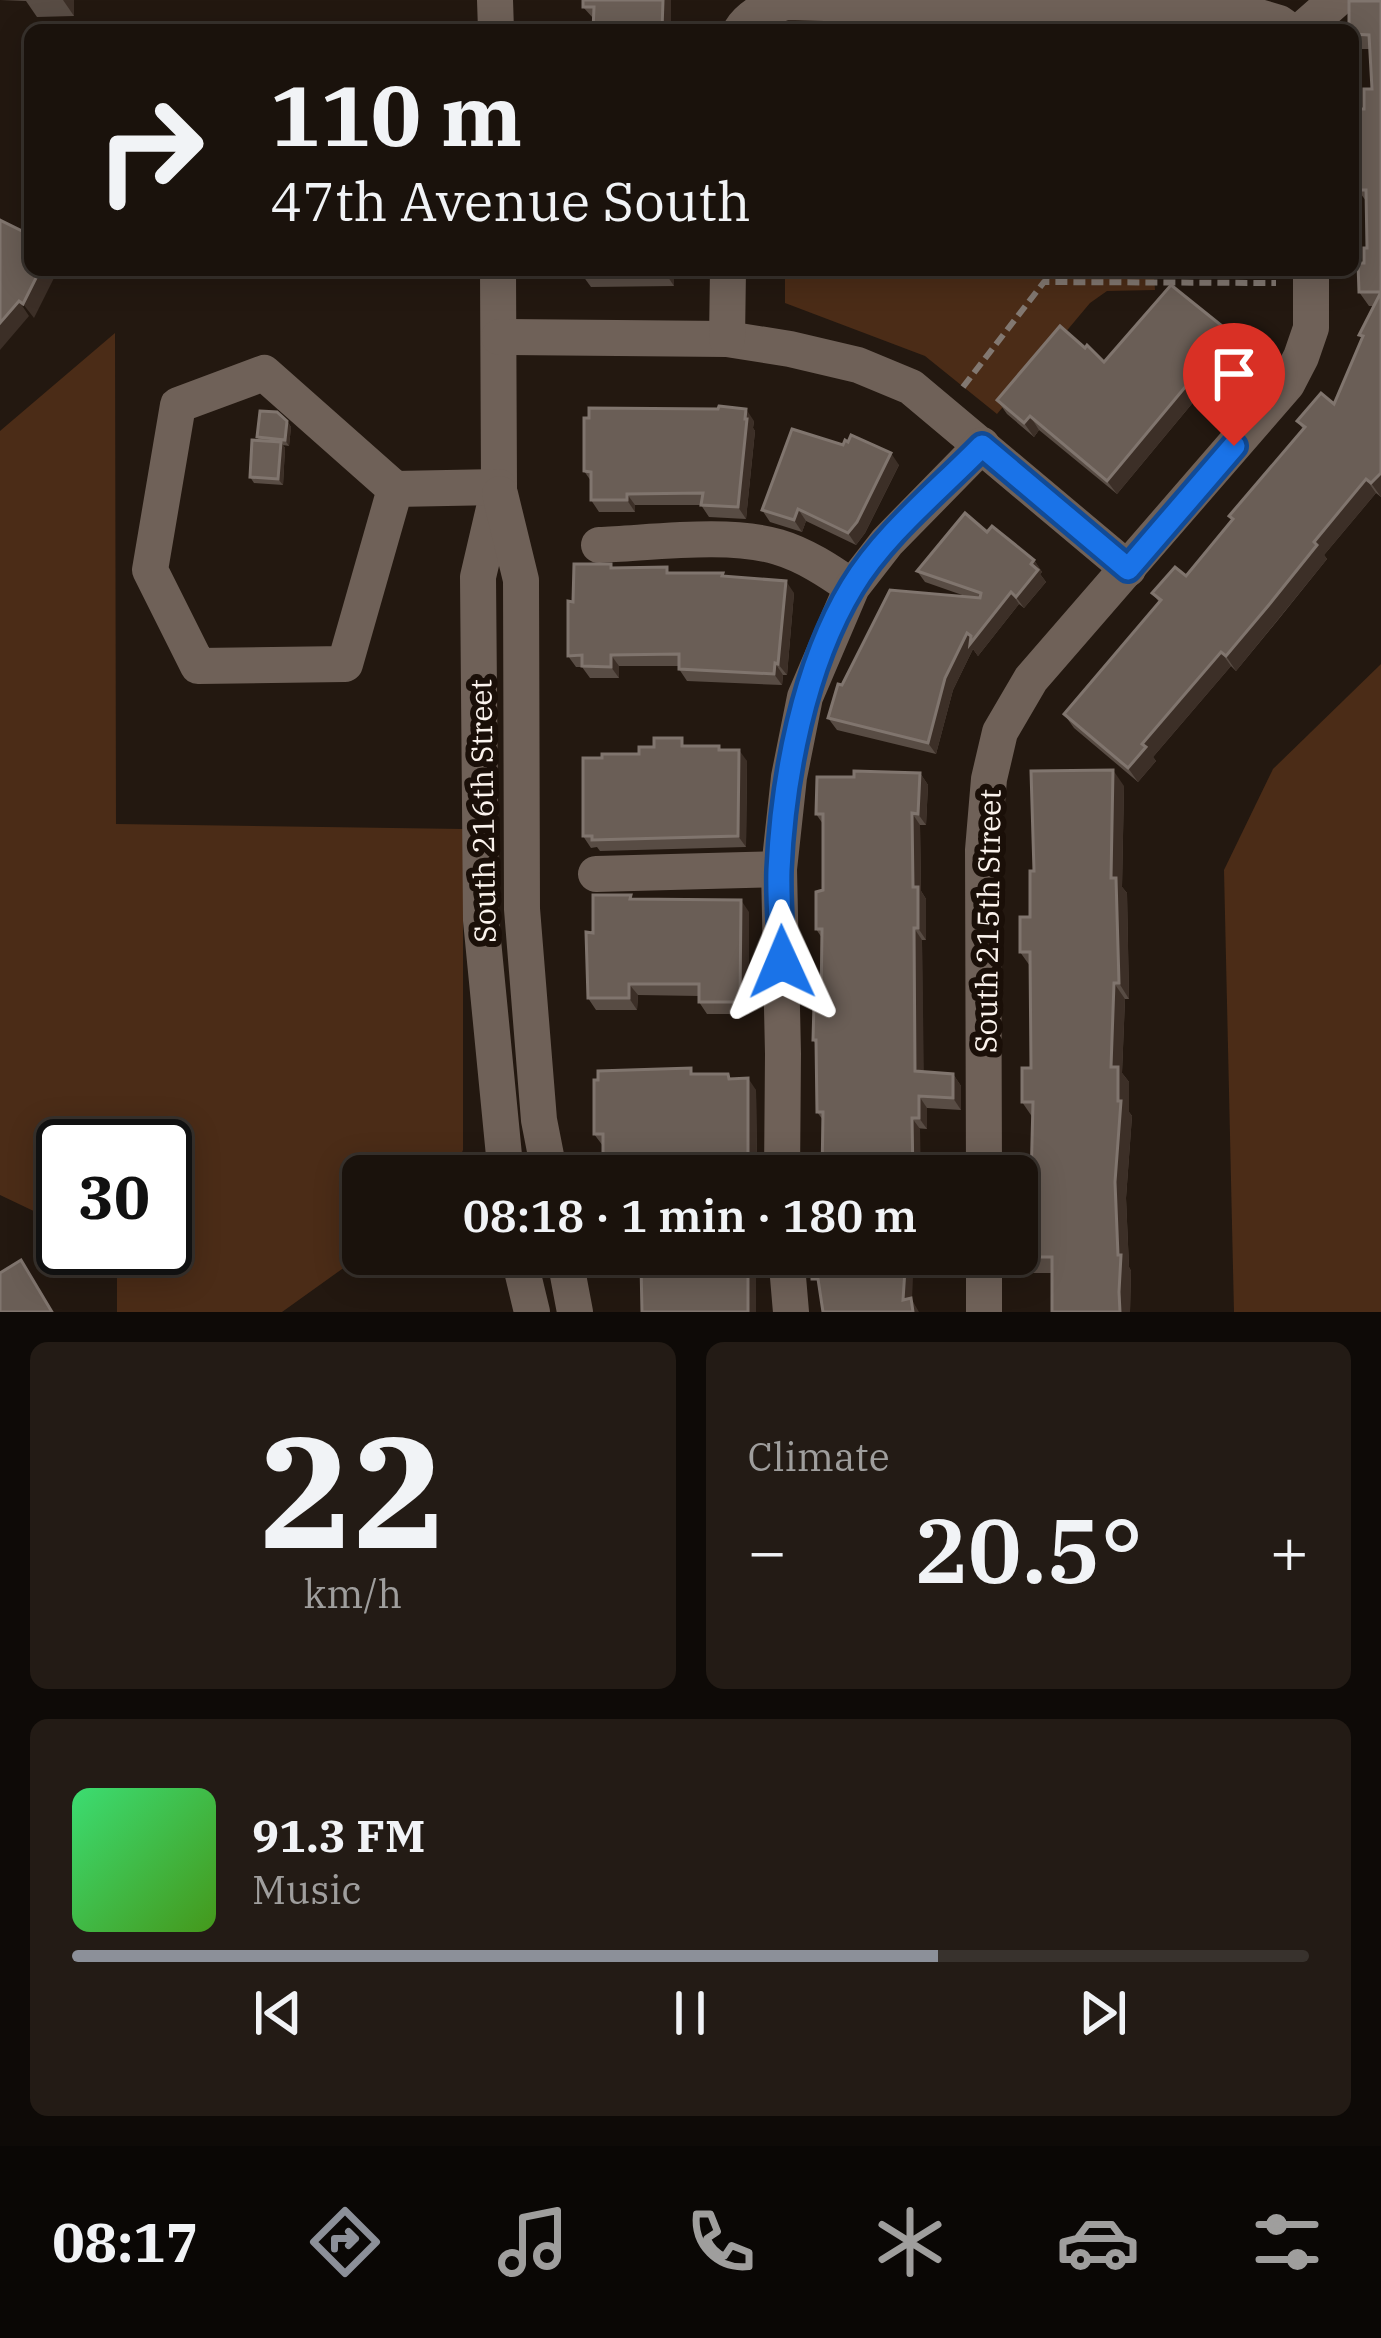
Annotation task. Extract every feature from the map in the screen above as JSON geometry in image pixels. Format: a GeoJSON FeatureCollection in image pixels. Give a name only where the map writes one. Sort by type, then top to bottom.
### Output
{"type":"FeatureCollection","features":[{"type":"Feature","properties":{"kind":"street"},"geometry":{"type":"LineString","coordinates":[[1309,24],[1336,0]]}},
{"type":"Feature","properties":{"kind":"street"},"geometry":{"type":"LineString","coordinates":[[747,24],[767,8],[786,2],[1249,14],[1280,24]]}},
{"type":"Feature","properties":{"kind":"street","name":"South 216th Street"},"geometry":{"type":"LineString","coordinates":[[498,276],[499,487],[478,577],[481,920],[503,1155]]}},
{"type":"Feature","properties":{"kind":"street"},"geometry":{"type":"LineString","coordinates":[[727,340],[728,276]]}},
{"type":"Feature","properties":{"kind":"street","name":"South 215th Street"},"geometry":{"type":"LineString","coordinates":[[984,1155],[983,850],[989,779],[1000,732],[1031,680],[1287,384],[1311,328],[1295,276]]}},
{"type":"Feature","properties":{"kind":"street"},"geometry":{"type":"LineString","coordinates":[[499,337],[727,340],[858,365],[911,387],[1128,569]]}},
{"type":"Feature","properties":{"kind":"street"},"geometry":{"type":"LineString","coordinates":[[395,488],[345,664],[197,666],[149,571],[178,405],[264,373],[395,488],[499,487]]}},
{"type":"Feature","properties":{"kind":"street"},"geometry":{"type":"LineString","coordinates":[[782,1155],[779,869],[805,697],[852,586],[887,542],[982,446]]}},
{"type":"Feature","properties":{"kind":"street","name":"South 216th Street"},"geometry":{"type":"LineString","coordinates":[[499,487],[521,580],[522,909],[546,1155]]}},
{"type":"Feature","properties":{"kind":"street"},"geometry":{"type":"LineString","coordinates":[[599,544],[725,540],[776,546],[852,586]]}},
{"type":"Feature","properties":{"kind":"street"},"geometry":{"type":"LineString","coordinates":[[596,874],[779,869]]}},
{"type":"Feature","properties":{"kind":"street"},"geometry":{"type":"LineString","coordinates":[[523,1275],[532,1312]]}},
{"type":"Feature","properties":{"kind":"street"},"geometry":{"type":"LineString","coordinates":[[568,1275],[575,1312]]}},
{"type":"Feature","properties":{"kind":"street"},"geometry":{"type":"LineString","coordinates":[[787,1275],[790,1312]]}},
{"type":"Feature","properties":{"kind":"street"},"geometry":{"type":"LineString","coordinates":[[984,1275],[984,1312]]}},
{"type":"Feature","properties":{"kind":"path"},"geometry":{"type":"LineString","coordinates":[[943,413],[1044,282],[1295,276]]}},
{"type":"Feature","properties":{"kind":"shaded area"},"geometry":{"type":"Polygon","coordinates":[[[785,276],[1154,276],[1155,290],[1107,291],[1090,303],[997,414],[925,356],[785,303],[785,276]]]}},
{"type":"Feature","properties":{"kind":"shaded area"},"geometry":{"type":"Polygon","coordinates":[[[115,333],[116,824],[463,829],[463,1150],[461,1155],[342,1155],[342,1269],[282,1312],[117,1312],[117,1275],[192,1275],[192,1119],[36,1119],[36,1212],[0,1195],[0,431],[115,333]]]}},
{"type":"Feature","properties":{"kind":"shaded area"},"geometry":{"type":"Polygon","coordinates":[[[1381,664],[1381,1312],[1234,1312],[1224,870],[1273,769],[1381,664]]]}},
{"type":"Feature","properties":{"kind":"building"},"geometry":{"type":"Polygon","coordinates":[[[583,0],[663,0],[662,24],[593,24],[594,7],[583,7],[583,0]]]}},
{"type":"Feature","properties":{"kind":"building"},"geometry":{"type":"Polygon","coordinates":[[[1349,1],[1381,1],[1381,292],[1359,292],[1359,263],[1364,263],[1367,248],[1366,190],[1359,190],[1359,109],[1364,109],[1364,89],[1372,89],[1369,35],[1359,34],[1359,24],[1349,24],[1349,1]]]}},
{"type":"Feature","properties":{"kind":"building"},"geometry":{"type":"Polygon","coordinates":[[[0,220],[24,232],[24,276],[37,276],[23,304],[19,301],[0,323],[0,220]]]}},
{"type":"Feature","properties":{"kind":"building"},"geometry":{"type":"Polygon","coordinates":[[[1171,285],[1227,330],[1219,339],[1224,343],[1190,390],[1186,386],[1107,481],[1030,416],[1024,423],[997,400],[1060,326],[1104,362],[1171,285]]]}},
{"type":"Feature","properties":{"kind":"building"},"geometry":{"type":"Polygon","coordinates":[[[1381,292],[1381,473],[1371,483],[1366,479],[1268,606],[1226,656],[1221,652],[1142,744],[1146,747],[1128,768],[1064,714],[1161,600],[1152,593],[1175,567],[1186,576],[1233,519],[1229,516],[1305,427],[1297,421],[1321,393],[1334,404],[1363,336],[1359,335],[1381,292]]]}},
{"type":"Feature","properties":{"kind":"building"},"geometry":{"type":"Polygon","coordinates":[[[589,408],[746,409],[738,507],[701,505],[703,493],[627,494],[627,500],[591,500],[591,472],[584,471],[584,418],[589,418],[589,408]]]}},
{"type":"Feature","properties":{"kind":"building"},"geometry":{"type":"Polygon","coordinates":[[[260,411],[277,412],[287,421],[285,440],[257,437],[260,411]]]}},
{"type":"Feature","properties":{"kind":"building"},"geometry":{"type":"Polygon","coordinates":[[[792,429],[843,445],[851,435],[891,453],[848,533],[798,509],[794,520],[762,510],[792,429]]]}},
{"type":"Feature","properties":{"kind":"building"},"geometry":{"type":"Polygon","coordinates":[[[252,440],[281,442],[278,479],[250,477],[252,440]]]}},
{"type":"Feature","properties":{"kind":"building"},"geometry":{"type":"Polygon","coordinates":[[[965,513],[987,532],[992,526],[1034,560],[1031,564],[1038,570],[1016,597],[1011,592],[970,644],[967,633],[945,678],[928,743],[828,718],[838,684],[842,685],[890,590],[980,598],[981,593],[917,571],[965,513]]]}},
{"type":"Feature","properties":{"kind":"building"},"geometry":{"type":"Polygon","coordinates":[[[574,564],[667,567],[667,573],[723,573],[786,581],[774,674],[679,669],[679,654],[611,655],[611,667],[582,666],[582,655],[568,656],[574,564]]]}},
{"type":"Feature","properties":{"kind":"building"},"geometry":{"type":"Polygon","coordinates":[[[654,738],[682,738],[682,746],[739,750],[738,836],[592,840],[592,836],[583,836],[583,758],[639,754],[639,747],[654,747],[654,738]]]}},
{"type":"Feature","properties":{"kind":"building"},"geometry":{"type":"Polygon","coordinates":[[[1113,770],[1111,878],[1116,878],[1119,983],[1114,983],[1111,1067],[1118,1067],[1121,1101],[1115,1182],[1120,1312],[1052,1312],[1052,1257],[1038,1257],[1033,1102],[1022,1102],[1022,1068],[1031,1068],[1030,952],[1020,952],[1020,917],[1030,917],[1030,871],[1034,871],[1031,771],[1113,770]]]}},
{"type":"Feature","properties":{"kind":"building"},"geometry":{"type":"Polygon","coordinates":[[[854,771],[920,773],[918,814],[912,813],[913,887],[918,887],[915,1071],[953,1074],[953,1098],[919,1096],[919,1118],[912,1118],[913,1155],[822,1155],[823,1112],[817,1112],[813,1040],[814,1003],[821,1002],[822,929],[816,929],[816,892],[823,890],[823,814],[816,814],[817,777],[854,777],[854,771]]]}},
{"type":"Feature","properties":{"kind":"building"},"geometry":{"type":"Polygon","coordinates":[[[593,895],[741,900],[740,1002],[699,1002],[699,984],[629,984],[629,998],[588,998],[586,932],[593,933],[593,895]]]}},
{"type":"Feature","properties":{"kind":"building"},"geometry":{"type":"Polygon","coordinates":[[[691,1068],[691,1074],[748,1078],[748,1155],[603,1155],[603,1134],[594,1134],[598,1071],[691,1068]]]}},
{"type":"Feature","properties":{"kind":"building"},"geometry":{"type":"Polygon","coordinates":[[[21,1260],[52,1312],[0,1312],[0,1273],[21,1260]]]}},
{"type":"Feature","properties":{"kind":"building"},"geometry":{"type":"Polygon","coordinates":[[[641,1275],[748,1275],[748,1312],[642,1312],[641,1275]]]}},
{"type":"Feature","properties":{"kind":"building"},"geometry":{"type":"Polygon","coordinates":[[[812,1275],[905,1275],[903,1300],[911,1298],[913,1312],[823,1312],[818,1279],[812,1275]]]}},
{"type":"Feature","properties":{"kind":"route"},"geometry":{"type":"LineString","coordinates":[[782,962],[779,869],[805,697],[852,586],[887,542],[982,446],[1128,569],[1234,446]]}}]}
